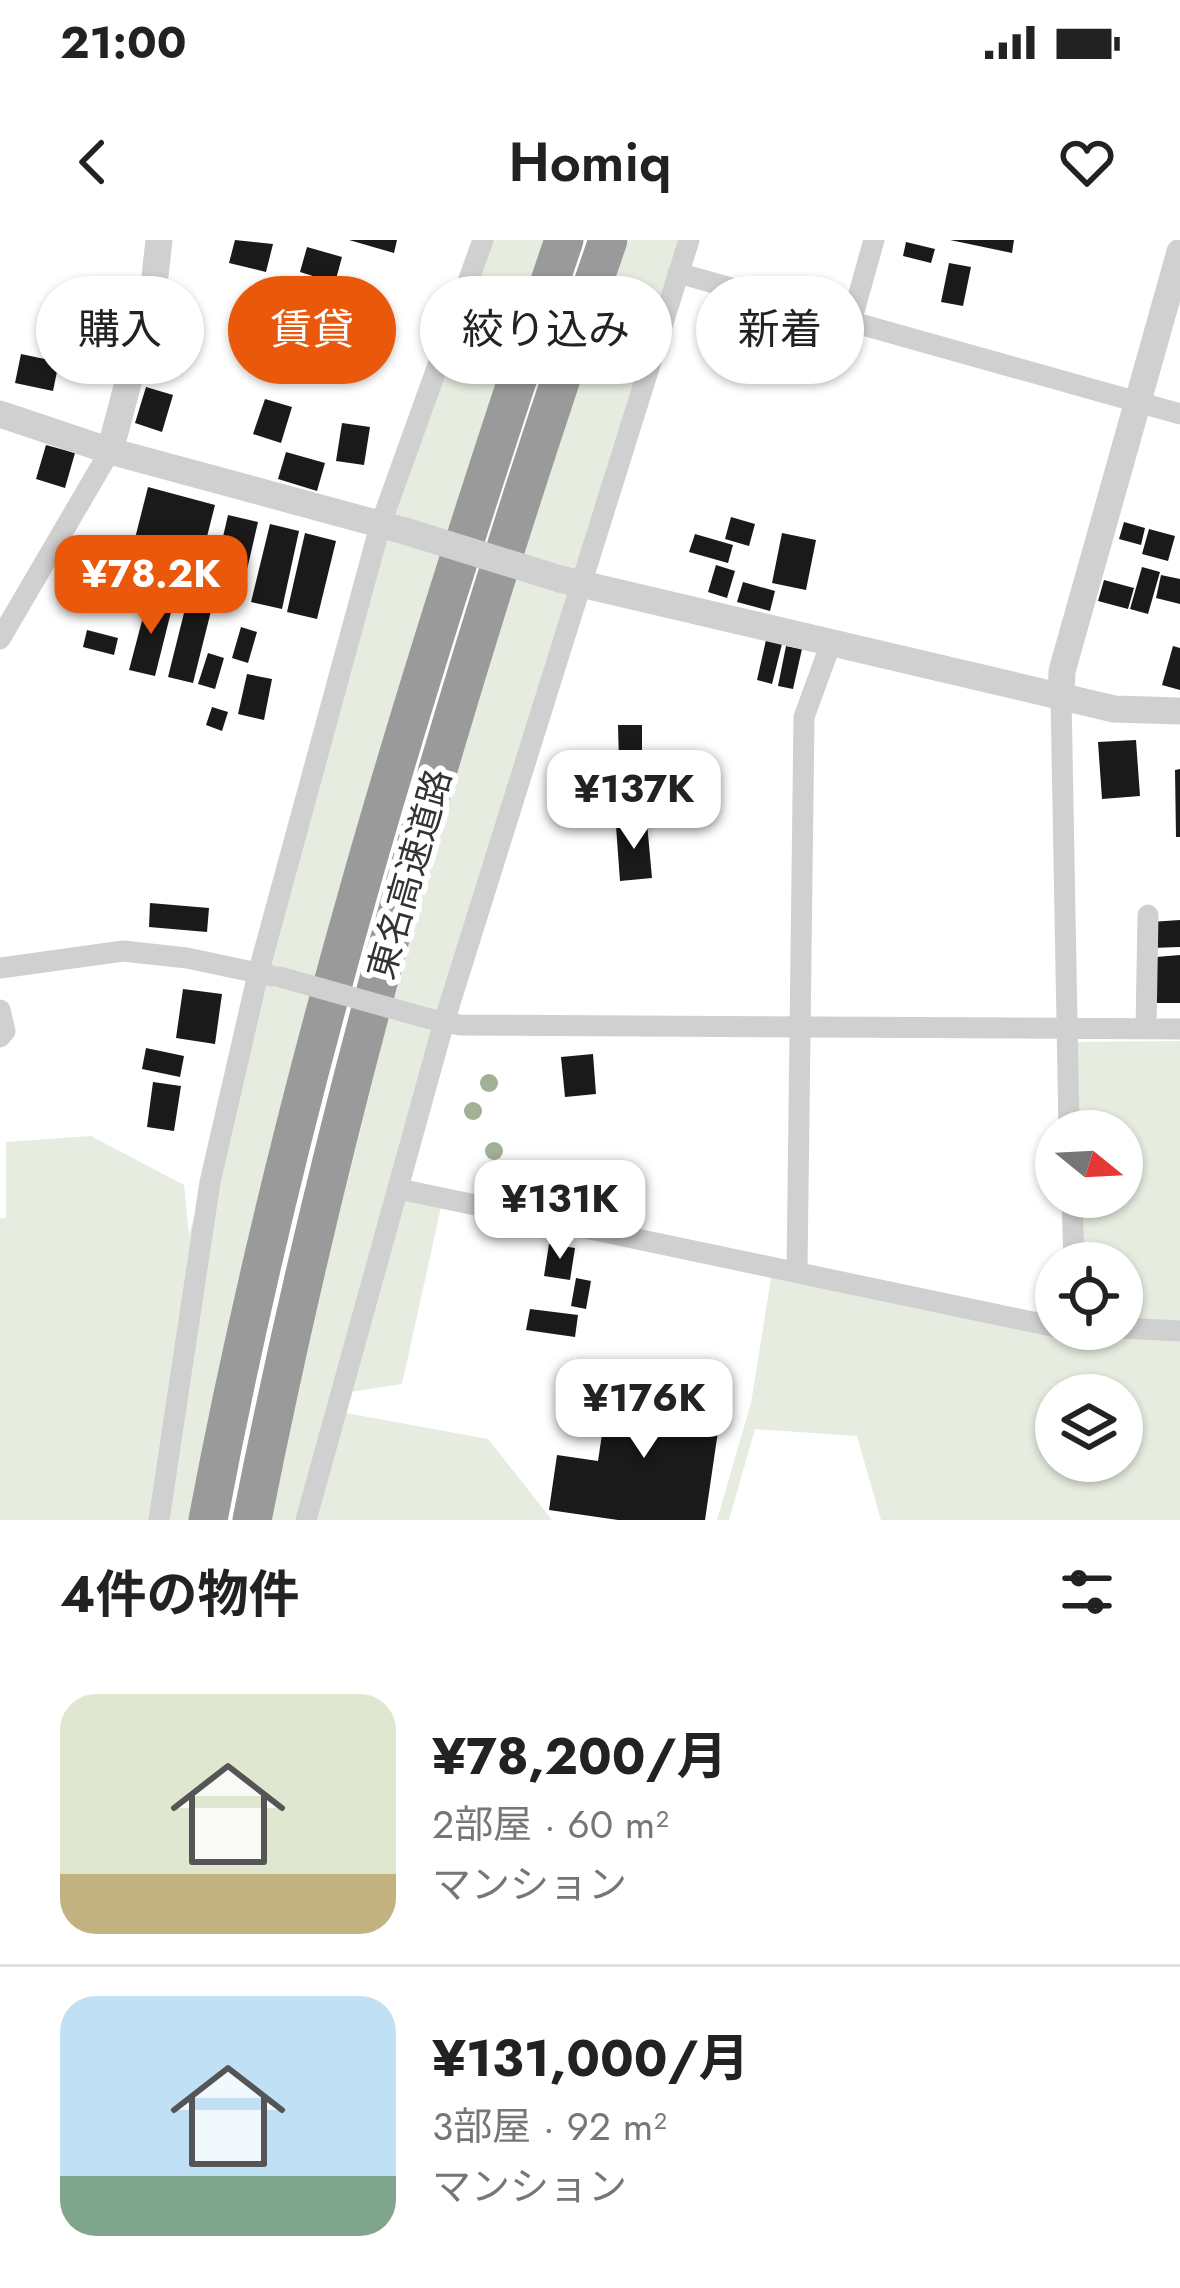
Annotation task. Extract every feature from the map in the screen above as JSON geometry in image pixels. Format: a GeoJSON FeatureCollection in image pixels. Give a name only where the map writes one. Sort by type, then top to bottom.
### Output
{"type":"FeatureCollection","features":[{"type":"Feature","properties":{"kind":"highway","name":"東名高速道路"},"geometry":{"type":"LineString","coordinates":[[208,1520],[265,1247],[345,943],[435,633],[564,240]]}},
{"type":"Feature","properties":{"kind":"highway","name":"東名高速道路"},"geometry":{"type":"LineString","coordinates":[[252,1520],[306,1259],[386,952],[474,646],[608,240]]}},
{"type":"Feature","properties":{"kind":"street"},"geometry":{"type":"LineString","coordinates":[[0,639],[110,451],[154,285],[158,240]]}},
{"type":"Feature","properties":{"kind":"street"},"geometry":{"type":"LineString","coordinates":[[159,1520],[210,1182],[392,528],[483,240]]}},
{"type":"Feature","properties":{"kind":"street"},"geometry":{"type":"LineString","coordinates":[[307,1520],[399,1189],[437,1021],[570,582],[689,240]]}},
{"type":"Feature","properties":{"kind":"street"},"geometry":{"type":"LineString","coordinates":[[864,276],[874,240]]}},
{"type":"Feature","properties":{"kind":"street"},"geometry":{"type":"LineString","coordinates":[[1068,1110],[1063,671],[1180,252]]}},
{"type":"Feature","properties":{"kind":"street"},"geometry":{"type":"LineString","coordinates":[[678,273],[696,278]]}},
{"type":"Feature","properties":{"kind":"street"},"geometry":{"type":"LineString","coordinates":[[864,326],[1180,414]]}},
{"type":"Feature","properties":{"kind":"street"},"geometry":{"type":"LineString","coordinates":[[0,414],[110,451],[570,582],[1114,710],[1180,711]]}},
{"type":"Feature","properties":{"kind":"street"},"geometry":{"type":"LineString","coordinates":[[797,1271],[804,717],[831,643]]}},
{"type":"Feature","properties":{"kind":"street"},"geometry":{"type":"LineString","coordinates":[[1147,1029],[1148,915]]}},
{"type":"Feature","properties":{"kind":"street"},"geometry":{"type":"LineString","coordinates":[[0,968],[123,951],[187,958],[437,1021],[1180,1029]]}},
{"type":"Feature","properties":{"kind":"street"},"geometry":{"type":"LineString","coordinates":[[0,1010],[4,1031],[0,1036]]}},
{"type":"Feature","properties":{"kind":"street"},"geometry":{"type":"LineString","coordinates":[[399,1189],[1035,1324]]}},
{"type":"Feature","properties":{"kind":"street"},"geometry":{"type":"LineString","coordinates":[[1143,1329],[1180,1331]]}},
{"type":"Feature","properties":{"kind":"shaded area"},"geometry":{"type":"Polygon","coordinates":[[[478,240],[549,240],[539,276],[466,276],[478,240]]]}},
{"type":"Feature","properties":{"kind":"shaded area"},"geometry":{"type":"Polygon","coordinates":[[[629,240],[692,240],[672,305],[672,276],[616,276],[629,240]]]}},
{"type":"Feature","properties":{"kind":"shaded area"},"geometry":{"type":"Polygon","coordinates":[[[430,384],[511,384],[207,1520],[0,1520],[0,1218],[6,1218],[6,1142],[91,1136],[184,1185],[189,1235],[430,384]]]}},
{"type":"Feature","properties":{"kind":"shaded area"},"geometry":{"type":"Polygon","coordinates":[[[578,384],[647,384],[399,1188],[443,1198],[402,1384],[344,1393],[304,1520],[265,1520],[326,1239],[367,1078],[508,596],[578,384]]]}},
{"type":"Feature","properties":{"kind":"shaded area"},"geometry":{"type":"Polygon","coordinates":[[[1180,1041],[1180,1520],[881,1520],[857,1436],[755,1429],[729,1520],[717,1520],[751,1403],[772,1272],[1035,1325],[1035,1350],[1143,1350],[1143,1242],[1076,1242],[1076,1218],[1143,1218],[1143,1110],[1076,1110],[1075,1042],[1180,1041]]]}},
{"type":"Feature","properties":{"kind":"shaded area"},"geometry":{"type":"Polygon","coordinates":[[[346,1413],[488,1439],[552,1520],[315,1520],[346,1413]]]}},
{"type":"Feature","properties":{"kind":"building"},"geometry":{"type":"Polygon","coordinates":[[[235,240],[273,244],[266,272],[229,263],[235,240]]]}},
{"type":"Feature","properties":{"kind":"building"},"geometry":{"type":"Polygon","coordinates":[[[349,240],[397,240],[394,253],[349,240]]]}},
{"type":"Feature","properties":{"kind":"building"},"geometry":{"type":"Polygon","coordinates":[[[950,240],[1014,240],[1012,253],[950,240]]]}},
{"type":"Feature","properties":{"kind":"building"},"geometry":{"type":"Polygon","coordinates":[[[906,242],[935,249],[931,263],[903,256],[906,242]]]}},
{"type":"Feature","properties":{"kind":"building"},"geometry":{"type":"Polygon","coordinates":[[[307,247],[342,257],[337,276],[300,272],[307,247]]]}},
{"type":"Feature","properties":{"kind":"building"},"geometry":{"type":"Polygon","coordinates":[[[949,263],[971,267],[963,306],[941,302],[949,263]]]}},
{"type":"Feature","properties":{"kind":"building"},"geometry":{"type":"Polygon","coordinates":[[[21,354],[36,357],[36,384],[54,384],[53,391],[15,383],[21,354]]]}},
{"type":"Feature","properties":{"kind":"building"},"geometry":{"type":"Polygon","coordinates":[[[146,387],[173,395],[162,432],[135,423],[146,387]]]}},
{"type":"Feature","properties":{"kind":"building"},"geometry":{"type":"Polygon","coordinates":[[[265,399],[292,407],[281,443],[253,434],[265,399]]]}},
{"type":"Feature","properties":{"kind":"building"},"geometry":{"type":"Polygon","coordinates":[[[342,423],[370,427],[364,465],[336,461],[342,423]]]}},
{"type":"Feature","properties":{"kind":"building"},"geometry":{"type":"Polygon","coordinates":[[[46,445],[75,453],[65,488],[36,479],[46,445]]]}},
{"type":"Feature","properties":{"kind":"building"},"geometry":{"type":"Polygon","coordinates":[[[286,452],[325,463],[317,491],[278,479],[286,452]]]}},
{"type":"Feature","properties":{"kind":"building"},"geometry":{"type":"Polygon","coordinates":[[[148,487],[215,505],[194,588],[127,570],[148,487]]]}},
{"type":"Feature","properties":{"kind":"building"},"geometry":{"type":"Polygon","coordinates":[[[228,515],[258,522],[240,600],[210,593],[228,515]]]}},
{"type":"Feature","properties":{"kind":"building"},"geometry":{"type":"Polygon","coordinates":[[[731,517],[755,524],[749,546],[725,539],[731,517]]]}},
{"type":"Feature","properties":{"kind":"building"},"geometry":{"type":"Polygon","coordinates":[[[1124,522],[1145,528],[1141,545],[1119,539],[1124,522]]]}},
{"type":"Feature","properties":{"kind":"building"},"geometry":{"type":"Polygon","coordinates":[[[270,524],[299,531],[282,609],[251,602],[270,524]]]}},
{"type":"Feature","properties":{"kind":"building"},"geometry":{"type":"Polygon","coordinates":[[[1149,529],[1175,536],[1168,561],[1142,554],[1149,529]]]}},
{"type":"Feature","properties":{"kind":"building"},"geometry":{"type":"Polygon","coordinates":[[[305,533],[336,541],[317,619],[287,612],[305,533]]]}},
{"type":"Feature","properties":{"kind":"building"},"geometry":{"type":"Polygon","coordinates":[[[782,533],[816,540],[806,590],[772,583],[782,533]]]}},
{"type":"Feature","properties":{"kind":"building"},"geometry":{"type":"Polygon","coordinates":[[[695,534],[733,545],[728,563],[689,552],[695,534]]]}},
{"type":"Feature","properties":{"kind":"building"},"geometry":{"type":"Polygon","coordinates":[[[716,565],[735,571],[727,598],[708,592],[716,565]]]}},
{"type":"Feature","properties":{"kind":"building"},"geometry":{"type":"Polygon","coordinates":[[[1142,567],[1160,572],[1148,614],[1130,609],[1142,567]]]}},
{"type":"Feature","properties":{"kind":"building"},"geometry":{"type":"Polygon","coordinates":[[[1161,575],[1180,579],[1180,604],[1156,598],[1161,575]]]}},
{"type":"Feature","properties":{"kind":"building"},"geometry":{"type":"Polygon","coordinates":[[[1104,580],[1134,588],[1128,609],[1098,601],[1104,580]]]}},
{"type":"Feature","properties":{"kind":"building"},"geometry":{"type":"Polygon","coordinates":[[[743,582],[775,591],[770,611],[737,602],[743,582]]]}},
{"type":"Feature","properties":{"kind":"building"},"geometry":{"type":"Polygon","coordinates":[[[148,598],[173,604],[155,676],[129,670],[148,598]]]}},
{"type":"Feature","properties":{"kind":"building"},"geometry":{"type":"Polygon","coordinates":[[[186,605],[211,611],[193,683],[168,677],[186,605]]]}},
{"type":"Feature","properties":{"kind":"building"},"geometry":{"type":"Polygon","coordinates":[[[241,627],[257,632],[248,663],[232,658],[241,627]]]}},
{"type":"Feature","properties":{"kind":"building"},"geometry":{"type":"Polygon","coordinates":[[[87,630],[118,638],[114,655],[83,647],[87,630]]]}},
{"type":"Feature","properties":{"kind":"building"},"geometry":{"type":"Polygon","coordinates":[[[766,640],[782,644],[772,684],[757,680],[766,640]]]}},
{"type":"Feature","properties":{"kind":"building"},"geometry":{"type":"Polygon","coordinates":[[[786,646],[802,649],[793,689],[778,686],[786,646]]]}},
{"type":"Feature","properties":{"kind":"building"},"geometry":{"type":"Polygon","coordinates":[[[1173,646],[1180,648],[1180,690],[1162,685],[1173,646]]]}},
{"type":"Feature","properties":{"kind":"building"},"geometry":{"type":"Polygon","coordinates":[[[208,653],[224,658],[215,689],[198,684],[208,653]]]}},
{"type":"Feature","properties":{"kind":"building"},"geometry":{"type":"Polygon","coordinates":[[[247,674],[272,679],[264,720],[238,714],[247,674]]]}},
{"type":"Feature","properties":{"kind":"building"},"geometry":{"type":"Polygon","coordinates":[[[212,707],[228,712],[222,731],[206,725],[212,707]]]}},
{"type":"Feature","properties":{"kind":"building"},"geometry":{"type":"Polygon","coordinates":[[[618,725],[642,725],[642,764],[619,764],[618,725]]]}},
{"type":"Feature","properties":{"kind":"building"},"geometry":{"type":"Polygon","coordinates":[[[1136,740],[1140,796],[1102,799],[1098,742],[1136,740]]]}},
{"type":"Feature","properties":{"kind":"building"},"geometry":{"type":"Polygon","coordinates":[[[1180,769],[1180,837],[1176,837],[1175,770],[1180,769]]]}},
{"type":"Feature","properties":{"kind":"building"},"geometry":{"type":"Polygon","coordinates":[[[647,823],[652,878],[620,881],[616,826],[647,823]]]}},
{"type":"Feature","properties":{"kind":"building"},"geometry":{"type":"Polygon","coordinates":[[[150,903],[209,908],[207,932],[149,927],[150,903]]]}},
{"type":"Feature","properties":{"kind":"building"},"geometry":{"type":"Polygon","coordinates":[[[1180,920],[1180,947],[1151,948],[1150,922],[1180,920]]]}},
{"type":"Feature","properties":{"kind":"building"},"geometry":{"type":"Polygon","coordinates":[[[1180,955],[1180,1003],[1156,1003],[1156,957],[1180,955]]]}},
{"type":"Feature","properties":{"kind":"building"},"geometry":{"type":"Polygon","coordinates":[[[183,989],[222,994],[215,1044],[176,1038],[183,989]]]}},
{"type":"Feature","properties":{"kind":"building"},"geometry":{"type":"Polygon","coordinates":[[[146,1048],[184,1056],[180,1077],[142,1069],[146,1048]]]}},
{"type":"Feature","properties":{"kind":"building"},"geometry":{"type":"Polygon","coordinates":[[[593,1054],[596,1094],[565,1097],[561,1057],[593,1054]]]}},
{"type":"Feature","properties":{"kind":"building"},"geometry":{"type":"Polygon","coordinates":[[[153,1082],[181,1086],[174,1131],[147,1127],[153,1082]]]}},
{"type":"Feature","properties":{"kind":"building"},"geometry":{"type":"Polygon","coordinates":[[[549,1244],[575,1248],[570,1280],[544,1276],[549,1244]]]}},
{"type":"Feature","properties":{"kind":"building"},"geometry":{"type":"Polygon","coordinates":[[[576,1278],[591,1281],[586,1309],[571,1306],[576,1278]]]}},
{"type":"Feature","properties":{"kind":"building"},"geometry":{"type":"Polygon","coordinates":[[[530,1309],[578,1315],[575,1337],[526,1330],[530,1309]]]}},
{"type":"Feature","properties":{"kind":"building"},"geometry":{"type":"Polygon","coordinates":[[[609,1387],[722,1404],[705,1520],[618,1520],[549,1510],[557,1455],[598,1461],[609,1387]]]}}]}
